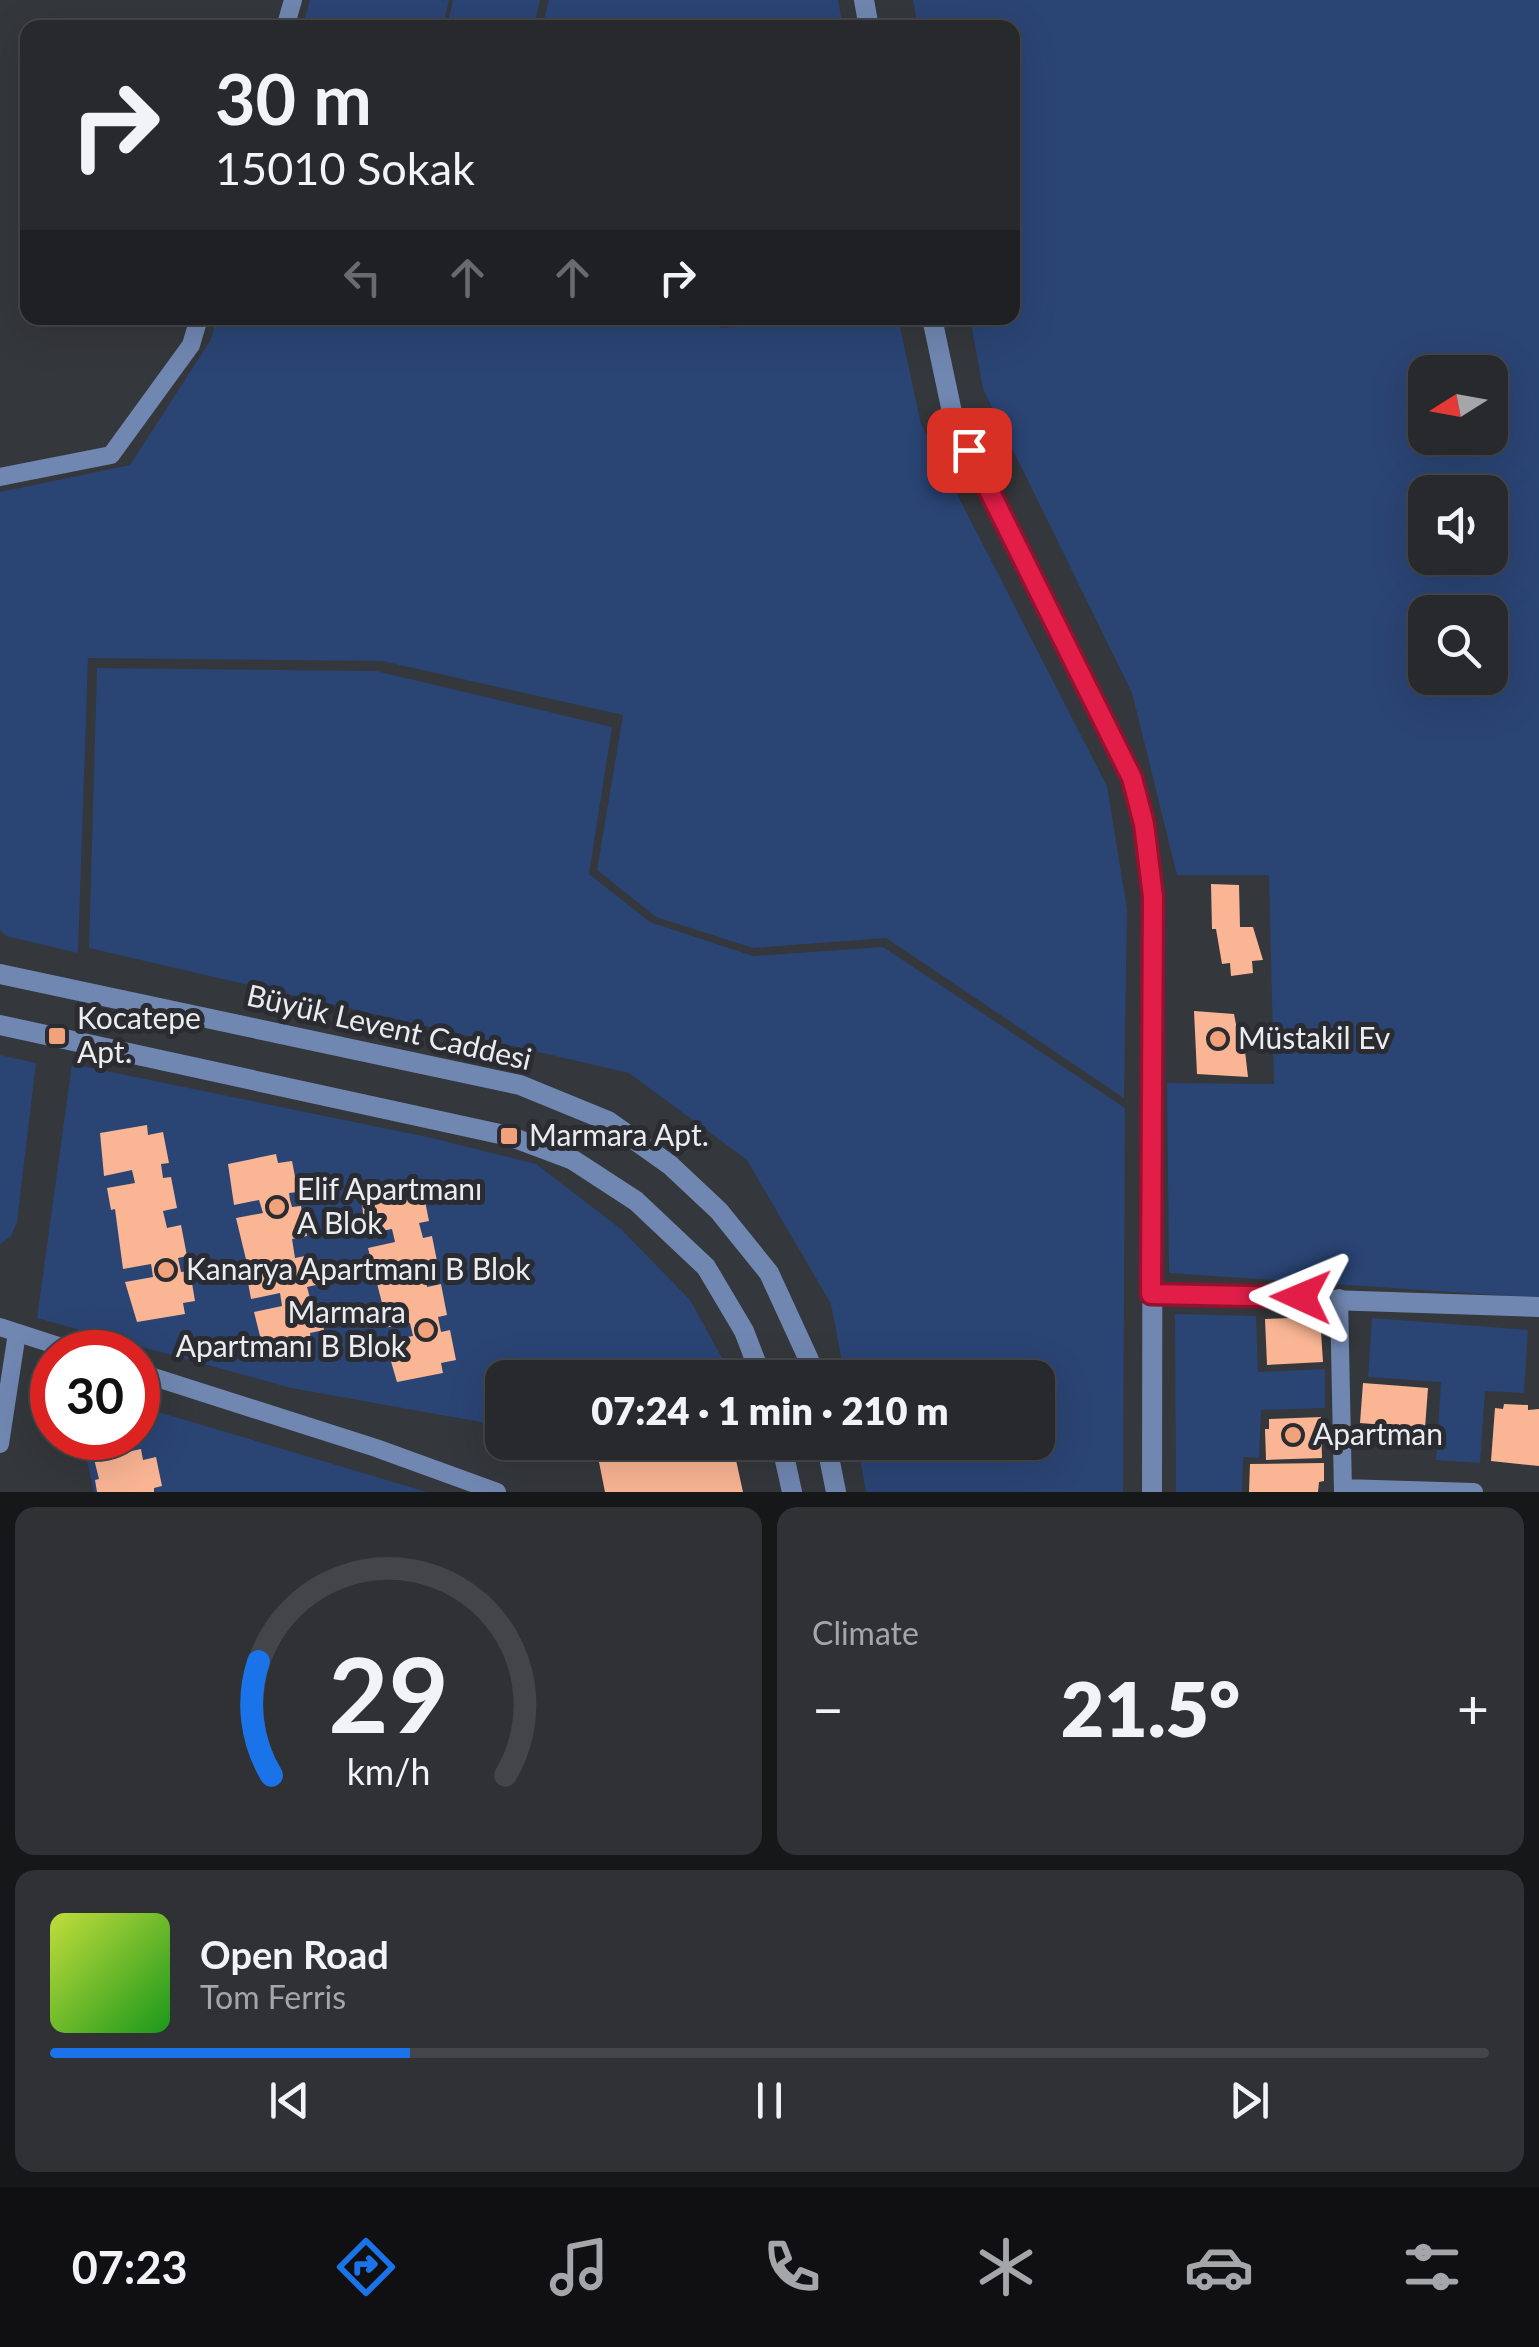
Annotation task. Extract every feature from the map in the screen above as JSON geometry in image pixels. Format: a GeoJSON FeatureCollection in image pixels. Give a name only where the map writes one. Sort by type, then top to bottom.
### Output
{"type":"FeatureCollection","features":[{"type":"Feature","properties":{"kind":"street"},"geometry":{"type":"LineString","coordinates":[[933,325],[953,417],[1132,778],[1144,824],[1153,897],[1152,1492]]}},
{"type":"Feature","properties":{"kind":"street","name":"Büyük Levent Caddesi"},"geometry":{"type":"LineString","coordinates":[[0,974],[520,1085],[608,1121],[670,1165],[719,1211],[769,1272],[809,1360]]}},
{"type":"Feature","properties":{"kind":"street"},"geometry":{"type":"LineString","coordinates":[[0,1025],[509,1136],[573,1160],[636,1201],[706,1267],[744,1331],[755,1360]]}},
{"type":"Feature","properties":{"kind":"street"},"geometry":{"type":"LineString","coordinates":[[1151,1294],[1539,1307]]}},
{"type":"Feature","properties":{"kind":"street"},"geometry":{"type":"LineString","coordinates":[[786,1460],[792,1492]]}},
{"type":"Feature","properties":{"kind":"street"},"geometry":{"type":"LineString","coordinates":[[830,1460],[836,1492]]}},
{"type":"Feature","properties":{"kind":"lane"},"geometry":{"type":"LineString","coordinates":[[0,477],[112,455],[191,345],[197,325]]}},
{"type":"Feature","properties":{"kind":"lane"},"geometry":{"type":"LineString","coordinates":[[1339,1298],[1343,1490],[1474,1492]]}},
{"type":"Feature","properties":{"kind":"lane"},"geometry":{"type":"LineString","coordinates":[[0,1444],[8,1330]]}},
{"type":"Feature","properties":{"kind":"lane"},"geometry":{"type":"LineString","coordinates":[[160,1379],[376,1448],[497,1492]]}},
{"type":"Feature","properties":{"kind":"shaded area"},"geometry":{"type":"Polygon","coordinates":[[[310,0],[449,0],[445,20],[304,20],[310,0]]]}},
{"type":"Feature","properties":{"kind":"shaded area"},"geometry":{"type":"Polygon","coordinates":[[[453,0],[540,0],[536,20],[449,20],[453,0]]]}},
{"type":"Feature","properties":{"kind":"shaded area"},"geometry":{"type":"Polygon","coordinates":[[[549,0],[838,0],[842,20],[544,20],[549,0]]]}},
{"type":"Feature","properties":{"kind":"shaded area"},"geometry":{"type":"Polygon","coordinates":[[[913,0],[1539,0],[1539,1298],[1169,1273],[1167,1083],[1274,1084],[1269,875],[1177,875],[1132,693],[983,389],[971,325],[1020,325],[1020,20],[917,20],[913,0]]]}},
{"type":"Feature","properties":{"kind":"shaded area"},"geometry":{"type":"Polygon","coordinates":[[[215,325],[900,325],[921,424],[1107,786],[1127,909],[1124,1098],[886,938],[753,948],[656,917],[597,870],[623,715],[382,661],[88,658],[78,953],[6,936],[0,930],[0,492],[130,465],[210,341],[215,325]]]}},
{"type":"Feature","properties":{"kind":"shaded area"},"geometry":{"type":"Polygon","coordinates":[[[97,668],[376,671],[612,727],[589,874],[650,922],[753,956],[883,947],[1125,1108],[1123,1492],[866,1492],[860,1460],[1055,1460],[1055,1360],[842,1360],[831,1304],[747,1160],[629,1073],[89,948],[97,668]]]}},
{"type":"Feature","properties":{"kind":"shaded area"},"geometry":{"type":"Polygon","coordinates":[[[0,1055],[36,1063],[17,1222],[11,1236],[0,1244],[0,1055]]]}},
{"type":"Feature","properties":{"kind":"shaded area"},"geometry":{"type":"Polygon","coordinates":[[[72,1064],[432,1138],[536,1164],[621,1229],[690,1300],[723,1360],[485,1360],[485,1423],[291,1388],[160,1352],[160,1330],[81,1330],[37,1318],[72,1064]]]}},
{"type":"Feature","properties":{"kind":"shaded area"},"geometry":{"type":"Polygon","coordinates":[[[1175,1314],[1256,1316],[1258,1372],[1325,1369],[1325,1408],[1261,1410],[1259,1458],[1243,1457],[1242,1492],[1176,1492],[1175,1314]]]}},
{"type":"Feature","properties":{"kind":"shaded area"},"geometry":{"type":"Polygon","coordinates":[[[1372,1318],[1528,1330],[1524,1393],[1485,1391],[1480,1463],[1436,1460],[1441,1382],[1368,1377],[1372,1318]]]}},
{"type":"Feature","properties":{"kind":"shaded area"},"geometry":{"type":"Polygon","coordinates":[[[160,1413],[427,1492],[94,1492],[87,1460],[160,1460],[160,1413]]]}},
{"type":"Feature","properties":{"kind":"building"},"geometry":{"type":"Polygon","coordinates":[[[1211,884],[1239,885],[1240,927],[1253,927],[1263,960],[1252,961],[1253,973],[1231,976],[1230,963],[1222,964],[1216,929],[1212,929],[1211,884]]]}},
{"type":"Feature","properties":{"kind":"building","name":"Müstakil Ev"},"geometry":{"type":"Polygon","coordinates":[[[1194,1011],[1234,1014],[1248,1077],[1197,1074],[1194,1011]]]}},
{"type":"Feature","properties":{"kind":"building"},"geometry":{"type":"Polygon","coordinates":[[[147,1125],[148,1135],[163,1132],[169,1163],[161,1164],[163,1178],[171,1177],[177,1208],[163,1211],[167,1228],[181,1225],[187,1256],[178,1258],[181,1272],[190,1271],[195,1301],[183,1303],[185,1314],[137,1322],[125,1282],[153,1277],[151,1264],[123,1269],[115,1209],[111,1210],[107,1188],[135,1183],[132,1170],[104,1176],[100,1133],[147,1125]]]}},
{"type":"Feature","properties":{"kind":"building"},"geometry":{"type":"Polygon","coordinates":[[[276,1154],[278,1163],[292,1161],[298,1192],[289,1193],[290,1200],[292,1207],[301,1206],[307,1236],[292,1239],[295,1258],[310,1255],[316,1285],[307,1287],[311,1302],[317,1300],[324,1330],[310,1333],[311,1342],[264,1352],[254,1312],[282,1306],[280,1293],[251,1299],[247,1277],[250,1276],[236,1218],[263,1213],[259,1200],[234,1205],[228,1164],[276,1154]]]}},
{"type":"Feature","properties":{"kind":"building"},"geometry":{"type":"Polygon","coordinates":[[[406,1184],[408,1194],[423,1191],[429,1221],[419,1223],[423,1238],[432,1236],[438,1266],[423,1269],[427,1287],[441,1284],[447,1315],[438,1317],[441,1332],[450,1330],[456,1360],[441,1363],[443,1373],[397,1382],[385,1341],[413,1336],[410,1323],[384,1328],[379,1307],[383,1307],[368,1248],[395,1242],[392,1229],[365,1234],[361,1193],[406,1184]]]}},
{"type":"Feature","properties":{"kind":"building"},"geometry":{"type":"Polygon","coordinates":[[[1320,1317],[1323,1362],[1267,1365],[1265,1319],[1320,1317]]]}},
{"type":"Feature","properties":{"kind":"building"},"geometry":{"type":"Polygon","coordinates":[[[1363,1383],[1428,1388],[1425,1428],[1360,1423],[1363,1383]]]}},
{"type":"Feature","properties":{"kind":"building","name":"Apartman"},"geometry":{"type":"Polygon","coordinates":[[[1504,1404],[1539,1409],[1539,1466],[1491,1461],[1495,1408],[1503,1409],[1504,1404]]]}},
{"type":"Feature","properties":{"kind":"building","name":"Apartman"},"geometry":{"type":"Polygon","coordinates":[[[1321,1417],[1322,1458],[1266,1460],[1265,1429],[1269,1429],[1269,1419],[1321,1417]]]}},
{"type":"Feature","properties":{"kind":"building"},"geometry":{"type":"Polygon","coordinates":[[[94,1460],[157,1460],[162,1486],[154,1488],[154,1492],[97,1492],[95,1480],[99,1479],[94,1460]]]}},
{"type":"Feature","properties":{"kind":"building"},"geometry":{"type":"Polygon","coordinates":[[[599,1460],[736,1460],[743,1492],[605,1492],[599,1460]]]}},
{"type":"Feature","properties":{"kind":"building","name":"Apartman"},"geometry":{"type":"Polygon","coordinates":[[[1324,1463],[1324,1481],[1319,1482],[1318,1492],[1249,1492],[1250,1464],[1324,1463]]]}},
{"type":"Feature","properties":{"kind":"place","name":"Kocatepe Apt."},"geometry":{"type":"Point","coordinates":[57,1036]}},
{"type":"Feature","properties":{"kind":"place","name":"Müstakil Ev"},"geometry":{"type":"Point","coordinates":[1218,1039]}},
{"type":"Feature","properties":{"kind":"place","name":"Marmara Apt."},"geometry":{"type":"Point","coordinates":[509,1136]}},
{"type":"Feature","properties":{"kind":"place","name":"Elif Apartmanı A Blok"},"geometry":{"type":"Point","coordinates":[277,1207]}},
{"type":"Feature","properties":{"kind":"place","name":"Kanarya Apartmanı B Blok"},"geometry":{"type":"Point","coordinates":[166,1270]}},
{"type":"Feature","properties":{"kind":"place","name":"Marmara Apartmanı B Blok"},"geometry":{"type":"Point","coordinates":[426,1330]}},
{"type":"Feature","properties":{"kind":"place","name":"Apartman"},"geometry":{"type":"Point","coordinates":[1293,1435]}},
{"type":"Feature","properties":{"kind":"route"},"geometry":{"type":"LineString","coordinates":[[969,450],[1132,778],[1144,824],[1153,897],[1151,1294],[1301,1297]]}}]}
